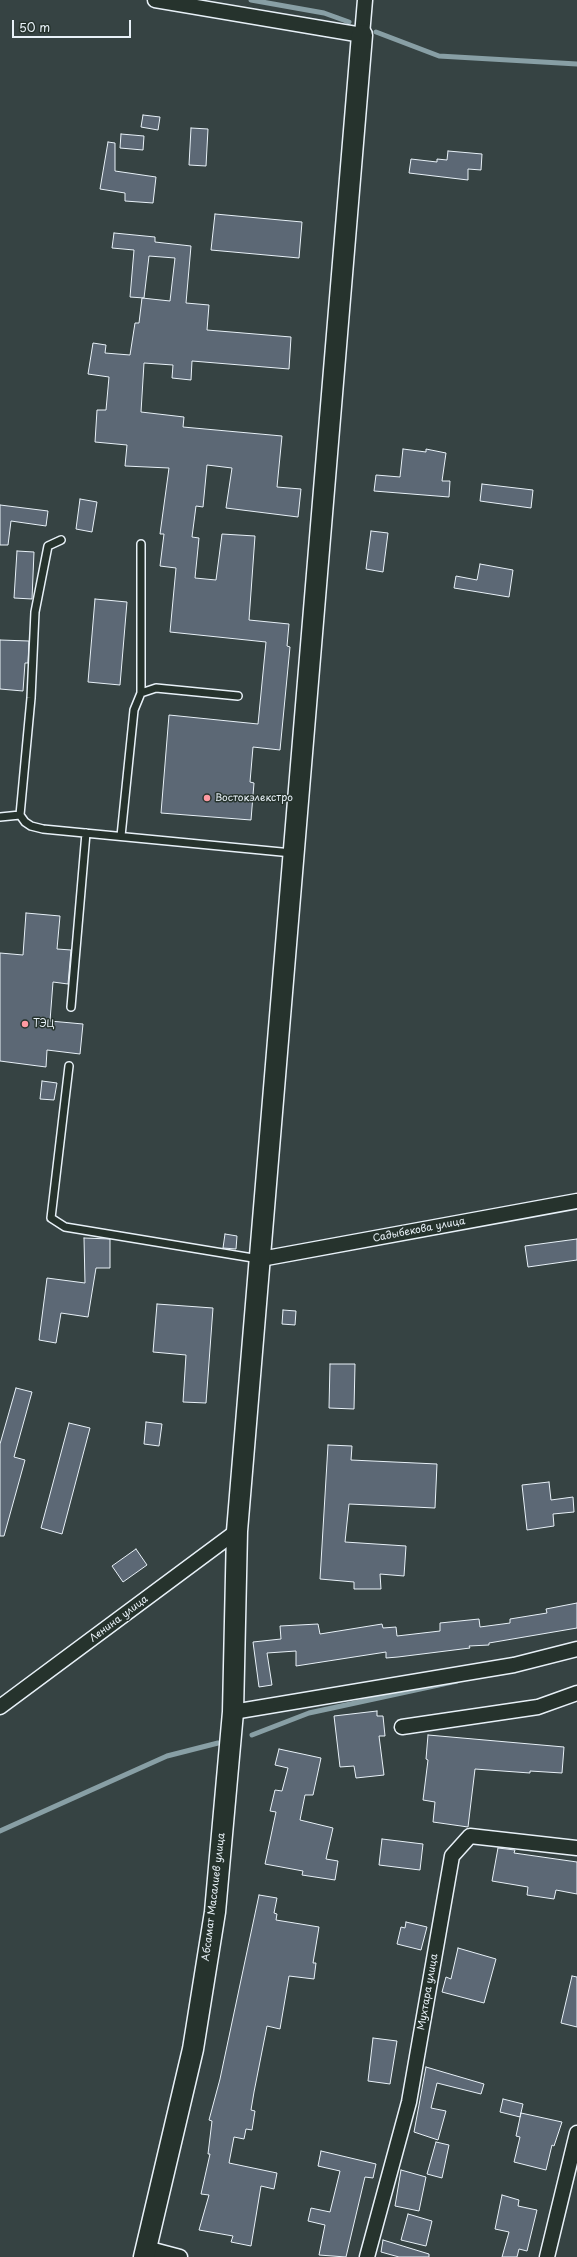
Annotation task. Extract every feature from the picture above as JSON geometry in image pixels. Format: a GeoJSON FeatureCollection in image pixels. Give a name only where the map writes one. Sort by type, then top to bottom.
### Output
{"type":"FeatureCollection","features":[{"type":"Feature","properties":{"kind":"street"},"geometry":{"type":"LineString","coordinates":[[155,0],[362,35],[365,0]]}},
{"type":"Feature","properties":{"kind":"street","name":"Абсамат Масалиев улица"},"geometry":{"type":"LineString","coordinates":[[145,2253],[193,2049],[215,1912],[233,1712],[237,1531],[261,1259],[362,35]]}},
{"type":"Feature","properties":{"kind":"street","name":"Садыбекова улица"},"geometry":{"type":"LineString","coordinates":[[261,1259],[577,1201]]}},
{"type":"Feature","properties":{"kind":"street","name":"Ленина улица"},"geometry":{"type":"LineString","coordinates":[[0,1707],[237,1531]]}},
{"type":"Feature","properties":{"kind":"street"},"geometry":{"type":"LineString","coordinates":[[233,1712],[514,1665],[577,1649]]}},
{"type":"Feature","properties":{"kind":"street"},"geometry":{"type":"LineString","coordinates":[[402,1727],[538,1707],[577,1693]]}},
{"type":"Feature","properties":{"kind":"street","name":"Мухтара улица"},"geometry":{"type":"LineString","coordinates":[[367,2257],[409,2102],[452,1856],[470,1836],[577,1848]]}},
{"type":"Feature","properties":{"kind":"street"},"geometry":{"type":"LineString","coordinates":[[547,2257],[577,2133]]}},
{"type":"Feature","properties":{"kind":"street"},"geometry":{"type":"LineString","coordinates":[[145,2253],[180,2257]]}},
{"type":"Feature","properties":{"kind":"lane"},"geometry":{"type":"LineString","coordinates":[[20,815],[31,698],[35,612],[48,546],[61,540]]}},
{"type":"Feature","properties":{"kind":"lane"},"geometry":{"type":"LineString","coordinates":[[121,836],[134,710],[141,693],[141,544]]}},
{"type":"Feature","properties":{"kind":"lane"},"geometry":{"type":"LineString","coordinates":[[141,693],[156,688],[238,696]]}},
{"type":"Feature","properties":{"kind":"lane"},"geometry":{"type":"LineString","coordinates":[[20,815],[31,826],[86,833],[294,853]]}},
{"type":"Feature","properties":{"kind":"lane"},"geometry":{"type":"LineString","coordinates":[[0,817],[20,815]]}},
{"type":"Feature","properties":{"kind":"lane"},"geometry":{"type":"LineString","coordinates":[[71,1007],[86,833]]}},
{"type":"Feature","properties":{"kind":"lane"},"geometry":{"type":"LineString","coordinates":[[69,1066],[51,1218],[65,1227],[261,1259]]}},
{"type":"Feature","properties":{"kind":"building"},"geometry":{"type":"Polygon","coordinates":[[[143,115],[160,117],[158,130],[141,127],[143,115]]]}},
{"type":"Feature","properties":{"kind":"building"},"geometry":{"type":"Polygon","coordinates":[[[191,128],[208,129],[206,166],[189,165],[191,128]]]}},
{"type":"Feature","properties":{"kind":"building"},"geometry":{"type":"Polygon","coordinates":[[[121,134],[144,136],[143,150],[120,148],[121,134]]]}},
{"type":"Feature","properties":{"kind":"building"},"geometry":{"type":"Polygon","coordinates":[[[108,142],[115,143],[115,171],[156,177],[153,203],[125,201],[125,193],[100,189],[108,142]]]}},
{"type":"Feature","properties":{"kind":"building"},"geometry":{"type":"Polygon","coordinates":[[[448,151],[482,154],[481,170],[468,169],[468,180],[409,173],[411,159],[437,162],[437,159],[447,160],[448,151]]]}},
{"type":"Feature","properties":{"kind":"building"},"geometry":{"type":"Polygon","coordinates":[[[215,214],[302,222],[299,258],[211,250],[215,214]]]}},
{"type":"Feature","properties":{"kind":"building"},"geometry":{"type":"Polygon","coordinates":[[[114,233],[155,237],[155,242],[191,246],[186,303],[209,305],[207,330],[291,337],[289,369],[192,361],[191,380],[172,378],[173,365],[144,363],[141,412],[184,417],[183,427],[282,436],[277,487],[301,489],[298,517],[226,508],[232,468],[207,465],[203,507],[196,506],[192,537],[199,538],[195,578],[216,580],[222,534],[255,536],[249,620],[289,624],[287,646],[290,647],[280,750],[253,747],[250,782],[254,783],[251,820],[161,813],[169,715],[258,724],[266,642],[170,632],[176,568],[160,566],[164,534],[160,534],[169,468],[125,466],[127,445],[95,442],[97,410],[106,410],[109,377],[88,374],[93,343],[106,345],[105,353],[130,355],[135,323],[139,323],[142,298],[170,301],[175,258],[149,256],[144,298],[130,297],[134,250],[112,248],[114,233]]]}},
{"type":"Feature","properties":{"kind":"building"},"geometry":{"type":"Polygon","coordinates":[[[403,449],[426,452],[426,449],[446,453],[442,481],[450,481],[449,497],[374,491],[376,475],[400,477],[403,449]]]}},
{"type":"Feature","properties":{"kind":"building"},"geometry":{"type":"Polygon","coordinates":[[[482,484],[533,490],[531,508],[480,501],[482,484]]]}},
{"type":"Feature","properties":{"kind":"building"},"geometry":{"type":"Polygon","coordinates":[[[80,499],[97,502],[92,532],[76,529],[80,499]]]}},
{"type":"Feature","properties":{"kind":"building"},"geometry":{"type":"Polygon","coordinates":[[[0,505],[48,511],[46,526],[11,521],[8,545],[0,545],[0,505]]]}},
{"type":"Feature","properties":{"kind":"building"},"geometry":{"type":"Polygon","coordinates":[[[371,531],[388,533],[383,572],[366,569],[371,531]]]}},
{"type":"Feature","properties":{"kind":"building"},"geometry":{"type":"Polygon","coordinates":[[[17,551],[34,552],[32,599],[14,598],[17,551]]]}},
{"type":"Feature","properties":{"kind":"building"},"geometry":{"type":"Polygon","coordinates":[[[480,564],[513,570],[509,597],[454,588],[456,576],[477,580],[480,564]]]}},
{"type":"Feature","properties":{"kind":"building"},"geometry":{"type":"Polygon","coordinates":[[[95,599],[127,602],[120,685],[88,682],[95,599]]]}},
{"type":"Feature","properties":{"kind":"building"},"geometry":{"type":"Polygon","coordinates":[[[0,640],[29,641],[28,663],[25,663],[23,691],[0,689],[0,640]]]}},
{"type":"Feature","properties":{"kind":"building"},"geometry":{"type":"Polygon","coordinates":[[[26,913],[60,916],[57,949],[71,950],[68,984],[53,982],[50,1021],[83,1024],[80,1054],[47,1050],[46,1067],[0,1061],[0,953],[23,955],[26,913]]]}},
{"type":"Feature","properties":{"kind":"building"},"geometry":{"type":"Polygon","coordinates":[[[42,1081],[57,1083],[54,1100],[40,1099],[42,1081]]]}},
{"type":"Feature","properties":{"kind":"building"},"geometry":{"type":"Polygon","coordinates":[[[225,1234],[237,1236],[236,1249],[223,1248],[225,1234]]]}},
{"type":"Feature","properties":{"kind":"building"},"geometry":{"type":"Polygon","coordinates":[[[84,1238],[110,1239],[110,1268],[96,1268],[88,1317],[61,1313],[56,1343],[39,1340],[47,1278],[85,1283],[84,1238]]]}},
{"type":"Feature","properties":{"kind":"building"},"geometry":{"type":"Polygon","coordinates":[[[577,1239],[577,1260],[528,1267],[525,1246],[577,1239]]]}},
{"type":"Feature","properties":{"kind":"building"},"geometry":{"type":"Polygon","coordinates":[[[157,1304],[213,1308],[206,1403],[183,1402],[186,1355],[153,1352],[157,1304]]]}},
{"type":"Feature","properties":{"kind":"building"},"geometry":{"type":"Polygon","coordinates":[[[283,1310],[296,1311],[295,1325],[282,1324],[283,1310]]]}},
{"type":"Feature","properties":{"kind":"building"},"geometry":{"type":"Polygon","coordinates":[[[330,1364],[355,1364],[354,1409],[329,1408],[330,1364]]]}},
{"type":"Feature","properties":{"kind":"building"},"geometry":{"type":"Polygon","coordinates":[[[16,1388],[32,1392],[14,1457],[25,1460],[4,1536],[0,1536],[0,1444],[16,1388]]]}},
{"type":"Feature","properties":{"kind":"building"},"geometry":{"type":"Polygon","coordinates":[[[146,1422],[162,1424],[159,1446],[144,1444],[146,1422]]]}},
{"type":"Feature","properties":{"kind":"building"},"geometry":{"type":"Polygon","coordinates":[[[69,1423],[90,1428],[62,1534],[41,1528],[69,1423]]]}},
{"type":"Feature","properties":{"kind":"building"},"geometry":{"type":"Polygon","coordinates":[[[328,1445],[352,1446],[351,1460],[437,1464],[435,1508],[349,1504],[345,1542],[406,1546],[404,1576],[380,1574],[381,1589],[354,1589],[354,1582],[320,1579],[328,1445]]]}},
{"type":"Feature","properties":{"kind":"building"},"geometry":{"type":"Polygon","coordinates":[[[549,1482],[551,1500],[573,1497],[574,1512],[553,1514],[554,1526],[527,1530],[522,1485],[549,1482]]]}},
{"type":"Feature","properties":{"kind":"building"},"geometry":{"type":"Polygon","coordinates":[[[136,1549],[147,1565],[123,1582],[112,1566],[136,1549]]]}},
{"type":"Feature","properties":{"kind":"building"},"geometry":{"type":"Polygon","coordinates":[[[577,1603],[577,1628],[489,1643],[489,1645],[469,1646],[470,1648],[386,1658],[386,1652],[296,1666],[296,1651],[267,1653],[272,1685],[259,1687],[253,1642],[281,1639],[280,1626],[318,1624],[320,1634],[382,1624],[383,1628],[396,1627],[397,1636],[440,1631],[440,1623],[479,1619],[480,1627],[510,1623],[510,1619],[547,1613],[546,1609],[577,1603]]]}},
{"type":"Feature","properties":{"kind":"building"},"geometry":{"type":"Polygon","coordinates":[[[377,1711],[377,1716],[383,1716],[385,1736],[379,1736],[384,1775],[356,1778],[354,1766],[340,1767],[334,1716],[377,1711]]]}},
{"type":"Feature","properties":{"kind":"building"},"geometry":{"type":"Polygon","coordinates":[[[428,1735],[564,1747],[562,1773],[530,1771],[530,1773],[475,1769],[468,1827],[433,1822],[435,1802],[423,1800],[428,1760],[426,1759],[428,1735]]]}},
{"type":"Feature","properties":{"kind":"building"},"geometry":{"type":"Polygon","coordinates":[[[279,1749],[321,1758],[313,1795],[305,1795],[300,1820],[333,1828],[326,1859],[338,1861],[335,1880],[302,1875],[303,1871],[265,1864],[276,1812],[270,1811],[275,1790],[282,1791],[288,1768],[275,1765],[279,1749]]]}},
{"type":"Feature","properties":{"kind":"building"},"geometry":{"type":"Polygon","coordinates":[[[382,1839],[423,1844],[420,1870],[379,1865],[382,1839]]]}},
{"type":"Feature","properties":{"kind":"building"},"geometry":{"type":"Polygon","coordinates":[[[498,1848],[515,1850],[514,1853],[577,1862],[577,1894],[556,1890],[554,1899],[527,1895],[528,1887],[492,1881],[498,1848]]]}},
{"type":"Feature","properties":{"kind":"building"},"geometry":{"type":"Polygon","coordinates":[[[259,1895],[277,1898],[274,1913],[277,1914],[276,1920],[319,1927],[313,1963],[316,1963],[314,1979],[289,1976],[280,2029],[267,2026],[251,2110],[255,2111],[252,2130],[246,2129],[244,2139],[234,2137],[229,2163],[277,2173],[274,2189],[261,2186],[251,2246],[231,2242],[233,2236],[199,2230],[209,2195],[201,2194],[210,2154],[208,2154],[212,2121],[209,2120],[220,2079],[259,1895]]]}},
{"type":"Feature","properties":{"kind":"building"},"geometry":{"type":"Polygon","coordinates":[[[406,1922],[427,1927],[421,1950],[397,1944],[401,1927],[405,1928],[406,1922]]]}},
{"type":"Feature","properties":{"kind":"building"},"geometry":{"type":"Polygon","coordinates":[[[458,1948],[496,1959],[484,2003],[442,1992],[446,1977],[451,1979],[458,1948]]]}},
{"type":"Feature","properties":{"kind":"building"},"geometry":{"type":"Polygon","coordinates":[[[572,1976],[577,1977],[577,2027],[561,2023],[572,1976]]]}},
{"type":"Feature","properties":{"kind":"building"},"geometry":{"type":"Polygon","coordinates":[[[373,2038],[397,2041],[390,2084],[368,2081],[373,2038]]]}},
{"type":"Feature","properties":{"kind":"building"},"geometry":{"type":"Polygon","coordinates":[[[426,2067],[484,2084],[481,2094],[437,2083],[431,2108],[446,2111],[438,2140],[414,2132],[426,2067]]]}},
{"type":"Feature","properties":{"kind":"building"},"geometry":{"type":"Polygon","coordinates":[[[503,2099],[523,2104],[520,2117],[500,2112],[503,2099]]]}},
{"type":"Feature","properties":{"kind":"building"},"geometry":{"type":"Polygon","coordinates":[[[521,2113],[562,2122],[554,2146],[552,2145],[546,2170],[514,2162],[520,2137],[516,2136],[521,2113]]]}},
{"type":"Feature","properties":{"kind":"building"},"geometry":{"type":"Polygon","coordinates":[[[436,2142],[449,2145],[442,2178],[427,2174],[436,2142]]]}},
{"type":"Feature","properties":{"kind":"building"},"geometry":{"type":"Polygon","coordinates":[[[321,2151],[376,2164],[373,2178],[365,2177],[346,2257],[319,2255],[325,2225],[308,2221],[311,2208],[330,2212],[340,2171],[318,2166],[321,2151]]]}},
{"type":"Feature","properties":{"kind":"building"},"geometry":{"type":"Polygon","coordinates":[[[401,2170],[426,2177],[419,2211],[395,2206],[401,2170]]]}},
{"type":"Feature","properties":{"kind":"building"},"geometry":{"type":"Polygon","coordinates":[[[502,2195],[519,2200],[518,2206],[537,2210],[527,2251],[519,2249],[517,2257],[502,2257],[509,2232],[495,2229],[502,2195]]]}},
{"type":"Feature","properties":{"kind":"building"},"geometry":{"type":"Polygon","coordinates":[[[408,2214],[432,2221],[426,2246],[401,2240],[408,2214]]]}},
{"type":"Feature","properties":{"kind":"building"},"geometry":{"type":"Polygon","coordinates":[[[383,2240],[429,2254],[429,2257],[399,2257],[381,2252],[383,2240]]]}},
{"type":"Feature","properties":{"kind":"waterway"},"geometry":{"type":"LineString","coordinates":[[251,0],[324,13],[349,22]]}},
{"type":"Feature","properties":{"kind":"waterway"},"geometry":{"type":"LineString","coordinates":[[376,32],[439,56],[577,64]]}},
{"type":"Feature","properties":{"kind":"waterway"},"geometry":{"type":"LineString","coordinates":[[252,1735],[309,1713],[457,1681]]}},
{"type":"Feature","properties":{"kind":"waterway"},"geometry":{"type":"LineString","coordinates":[[0,1831],[167,1756],[218,1743]]}},
{"type":"Feature","properties":{"kind":"place","name":"Востокэлекстро"},"geometry":{"type":"Point","coordinates":[207,798]}},
{"type":"Feature","properties":{"kind":"place","name":"ТЭЦ"},"geometry":{"type":"Point","coordinates":[25,1024]}}]}
